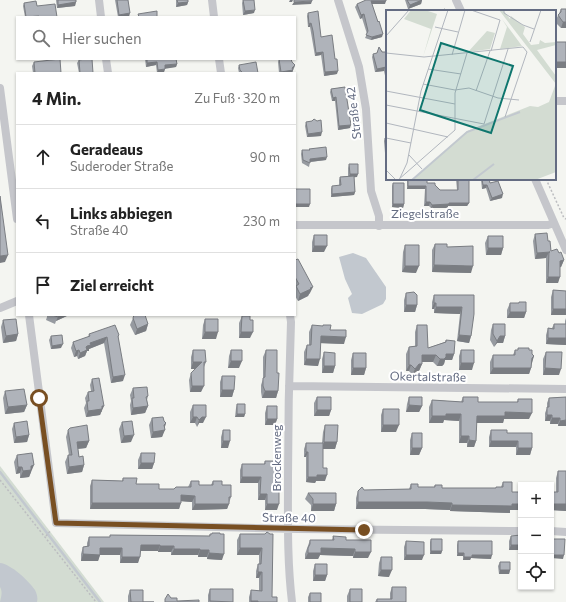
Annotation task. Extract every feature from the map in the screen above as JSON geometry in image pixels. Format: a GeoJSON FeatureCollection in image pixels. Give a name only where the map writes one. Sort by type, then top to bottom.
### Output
{"type":"FeatureCollection","features":[{"type":"Feature","properties":{"kind":"street"},"geometry":{"type":"LineString","coordinates":[[98,0],[101,16]]}},
{"type":"Feature","properties":{"kind":"street"},"geometry":{"type":"LineString","coordinates":[[212,0],[214,16]]}},
{"type":"Feature","properties":{"kind":"street","name":"Straße 42"},"geometry":{"type":"LineString","coordinates":[[338,0],[359,67],[366,109],[371,190],[379,216],[379,226]]}},
{"type":"Feature","properties":{"kind":"street"},"geometry":{"type":"LineString","coordinates":[[456,0],[461,10]]}},
{"type":"Feature","properties":{"kind":"street"},"geometry":{"type":"LineString","coordinates":[[106,60],[108,72]]}},
{"type":"Feature","properties":{"kind":"street"},"geometry":{"type":"LineString","coordinates":[[219,60],[221,72]]}},
{"type":"Feature","properties":{"kind":"street"},"geometry":{"type":"LineString","coordinates":[[0,88],[16,211]]}},
{"type":"Feature","properties":{"kind":"street"},"geometry":{"type":"LineString","coordinates":[[535,180],[566,250]]}},
{"type":"Feature","properties":{"kind":"street","name":"Ziegelstraße"},"geometry":{"type":"LineString","coordinates":[[296,225],[548,225],[554,223]]}},
{"type":"Feature","properties":{"kind":"street"},"geometry":{"type":"LineString","coordinates":[[0,308],[16,301]]}},
{"type":"Feature","properties":{"kind":"street","name":"Straße 40"},"geometry":{"type":"LineString","coordinates":[[29,316],[56,523],[288,529],[518,531]]}},
{"type":"Feature","properties":{"kind":"street","name":"Brockenweg"},"geometry":{"type":"LineString","coordinates":[[290,316],[288,529],[292,602]]}},
{"type":"Feature","properties":{"kind":"street","name":"Okertalstraße"},"geometry":{"type":"LineString","coordinates":[[289,386],[566,390]]}},
{"type":"Feature","properties":{"kind":"street"},"geometry":{"type":"LineString","coordinates":[[554,531],[566,532]]}},
{"type":"Feature","properties":{"kind":"path"},"geometry":{"type":"LineString","coordinates":[[546,180],[564,218],[566,219]]}},
{"type":"Feature","properties":{"kind":"path"},"geometry":{"type":"LineString","coordinates":[[0,480],[47,535],[96,602]]}},
{"type":"Feature","properties":{"kind":"shaded area"},"geometry":{"type":"Polygon","coordinates":[[[353,253],[366,258],[386,287],[386,299],[383,304],[362,314],[352,313],[348,298],[352,294],[345,279],[339,257],[353,253]]]}},
{"type":"Feature","properties":{"kind":"shaded area"},"geometry":{"type":"Polygon","coordinates":[[[0,466],[104,602],[0,602],[0,466]]]}},
{"type":"Feature","properties":{"kind":"shaded area"},"geometry":{"type":"Polygon","coordinates":[[[0,563],[9,566],[29,582],[36,592],[37,602],[0,602],[2,593],[0,587],[0,563]]]}},
{"type":"Feature","properties":{"kind":"building"},"geometry":{"type":"Polygon","coordinates":[[[58,0],[76,0],[76,2],[58,5],[58,0]]]}},
{"type":"Feature","properties":{"kind":"building"},"geometry":{"type":"Polygon","coordinates":[[[117,0],[128,0],[130,13],[119,15],[117,0]]]}},
{"type":"Feature","properties":{"kind":"building"},"geometry":{"type":"Polygon","coordinates":[[[177,0],[188,0],[188,2],[178,3],[177,0]]]}},
{"type":"Feature","properties":{"kind":"building"},"geometry":{"type":"Polygon","coordinates":[[[243,0],[254,0],[255,10],[245,11],[243,0]]]}},
{"type":"Feature","properties":{"kind":"building"},"geometry":{"type":"Polygon","coordinates":[[[294,0],[312,0],[312,1],[294,2],[294,0]]]}},
{"type":"Feature","properties":{"kind":"building"},"geometry":{"type":"Polygon","coordinates":[[[366,0],[386,0],[371,1],[383,34],[372,37],[366,35],[368,31],[364,14],[361,15],[357,4],[366,0]]]}},
{"type":"Feature","properties":{"kind":"building"},"geometry":{"type":"Polygon","coordinates":[[[407,0],[422,0],[410,5],[407,0]]]}},
{"type":"Feature","properties":{"kind":"building"},"geometry":{"type":"Polygon","coordinates":[[[36,1],[37,6],[55,4],[57,16],[26,16],[24,3],[36,1]]]}},
{"type":"Feature","properties":{"kind":"building"},"geometry":{"type":"Polygon","coordinates":[[[561,9],[566,9],[566,22],[563,22],[558,15],[561,12],[561,9]]]}},
{"type":"Feature","properties":{"kind":"building"},"geometry":{"type":"Polygon","coordinates":[[[157,11],[157,16],[139,16],[138,14],[157,11]]]}},
{"type":"Feature","properties":{"kind":"building"},"geometry":{"type":"Polygon","coordinates":[[[318,11],[321,37],[332,35],[338,71],[325,72],[323,52],[316,53],[313,31],[311,23],[309,24],[308,13],[318,11]]]}},
{"type":"Feature","properties":{"kind":"building"},"geometry":{"type":"Polygon","coordinates":[[[556,42],[566,42],[566,62],[556,62],[556,42]]]}},
{"type":"Feature","properties":{"kind":"building"},"geometry":{"type":"Polygon","coordinates":[[[379,47],[382,52],[386,52],[386,72],[385,67],[377,69],[373,54],[377,53],[379,47]]]}},
{"type":"Feature","properties":{"kind":"building"},"geometry":{"type":"Polygon","coordinates":[[[60,60],[61,72],[35,72],[34,62],[60,60]]]}},
{"type":"Feature","properties":{"kind":"building"},"geometry":{"type":"Polygon","coordinates":[[[79,60],[92,60],[93,72],[80,72],[79,60]]]}},
{"type":"Feature","properties":{"kind":"building"},"geometry":{"type":"Polygon","coordinates":[[[147,60],[176,60],[177,64],[165,65],[165,69],[158,70],[157,62],[147,63],[147,60]]]}},
{"type":"Feature","properties":{"kind":"building"},"geometry":{"type":"Polygon","coordinates":[[[279,60],[291,60],[295,65],[292,68],[293,70],[281,72],[279,60]]]}},
{"type":"Feature","properties":{"kind":"building"},"geometry":{"type":"Polygon","coordinates":[[[256,62],[258,72],[242,72],[239,65],[256,62]]]}},
{"type":"Feature","properties":{"kind":"building"},"geometry":{"type":"Polygon","coordinates":[[[345,87],[351,125],[339,126],[336,97],[333,98],[331,89],[345,87]]]}},
{"type":"Feature","properties":{"kind":"building"},"geometry":{"type":"Polygon","coordinates":[[[314,119],[317,121],[321,120],[322,132],[308,134],[306,122],[314,119]]]}},
{"type":"Feature","properties":{"kind":"building"},"geometry":{"type":"Polygon","coordinates":[[[326,147],[327,157],[310,159],[310,163],[303,160],[302,150],[326,147]]]}},
{"type":"Feature","properties":{"kind":"building"},"geometry":{"type":"Polygon","coordinates":[[[349,164],[358,164],[358,174],[350,174],[349,164]]]}},
{"type":"Feature","properties":{"kind":"building"},"geometry":{"type":"Polygon","coordinates":[[[354,176],[355,192],[332,194],[332,186],[341,185],[340,177],[354,176]]]}},
{"type":"Feature","properties":{"kind":"building"},"geometry":{"type":"Polygon","coordinates":[[[408,180],[427,180],[427,183],[435,183],[440,190],[458,190],[458,180],[469,180],[469,203],[432,205],[430,202],[426,202],[426,186],[408,186],[408,180]]]}},
{"type":"Feature","properties":{"kind":"building"},"geometry":{"type":"Polygon","coordinates":[[[482,180],[489,180],[490,183],[498,181],[503,194],[492,198],[487,185],[483,185],[482,180]]]}},
{"type":"Feature","properties":{"kind":"building"},"geometry":{"type":"Polygon","coordinates":[[[393,183],[404,183],[404,204],[393,204],[393,183]]]}},
{"type":"Feature","properties":{"kind":"building"},"geometry":{"type":"Polygon","coordinates":[[[296,189],[310,189],[310,204],[296,204],[296,189]]]}},
{"type":"Feature","properties":{"kind":"building"},"geometry":{"type":"Polygon","coordinates":[[[0,196],[8,255],[0,256],[0,196]]]}},
{"type":"Feature","properties":{"kind":"building"},"geometry":{"type":"Polygon","coordinates":[[[547,233],[551,251],[557,249],[559,253],[561,252],[564,260],[560,261],[560,277],[548,277],[549,252],[537,253],[535,234],[547,233]]]}},
{"type":"Feature","properties":{"kind":"building"},"geometry":{"type":"Polygon","coordinates":[[[314,235],[327,235],[327,246],[314,246],[314,235]]]}},
{"type":"Feature","properties":{"kind":"building"},"geometry":{"type":"Polygon","coordinates":[[[488,236],[503,236],[503,248],[488,248],[488,236]]]}},
{"type":"Feature","properties":{"kind":"building"},"geometry":{"type":"Polygon","coordinates":[[[435,244],[447,244],[447,247],[473,246],[473,266],[434,265],[435,244]]]}},
{"type":"Feature","properties":{"kind":"building"},"geometry":{"type":"Polygon","coordinates":[[[405,245],[419,245],[419,266],[405,266],[405,245]]]}},
{"type":"Feature","properties":{"kind":"building"},"geometry":{"type":"Polygon","coordinates":[[[298,259],[313,287],[300,294],[296,286],[299,284],[296,279],[296,260],[298,259]]]}},
{"type":"Feature","properties":{"kind":"building"},"geometry":{"type":"Polygon","coordinates":[[[553,290],[566,291],[566,309],[553,309],[553,290]]]}},
{"type":"Feature","properties":{"kind":"building"},"geometry":{"type":"Polygon","coordinates":[[[414,292],[417,295],[417,305],[406,305],[406,293],[414,292]]]}},
{"type":"Feature","properties":{"kind":"building"},"geometry":{"type":"Polygon","coordinates":[[[434,295],[474,295],[474,314],[471,336],[459,335],[462,307],[436,307],[436,303],[434,303],[434,295]]]}},
{"type":"Feature","properties":{"kind":"building"},"geometry":{"type":"Polygon","coordinates":[[[526,302],[526,312],[510,312],[510,303],[526,302]]]}},
{"type":"Feature","properties":{"kind":"building"},"geometry":{"type":"Polygon","coordinates":[[[134,316],[145,316],[148,324],[137,329],[134,316]]]}},
{"type":"Feature","properties":{"kind":"building"},"geometry":{"type":"Polygon","coordinates":[[[242,316],[250,316],[250,320],[253,320],[253,332],[241,332],[242,316]]]}},
{"type":"Feature","properties":{"kind":"building"},"geometry":{"type":"Polygon","coordinates":[[[16,319],[18,334],[6,336],[3,320],[16,319]]]}},
{"type":"Feature","properties":{"kind":"building"},"geometry":{"type":"Polygon","coordinates":[[[205,319],[218,319],[218,332],[205,332],[205,319]]]}},
{"type":"Feature","properties":{"kind":"building"},"geometry":{"type":"Polygon","coordinates":[[[493,324],[505,324],[505,336],[500,336],[497,341],[493,334],[493,324]]]}},
{"type":"Feature","properties":{"kind":"building"},"geometry":{"type":"Polygon","coordinates":[[[554,324],[566,324],[566,338],[548,338],[548,328],[554,329],[554,324]]]}},
{"type":"Feature","properties":{"kind":"building"},"geometry":{"type":"Polygon","coordinates":[[[115,325],[119,335],[125,375],[113,377],[107,337],[90,343],[91,345],[86,347],[87,350],[80,353],[79,350],[76,351],[73,342],[90,336],[89,334],[115,325]]]}},
{"type":"Feature","properties":{"kind":"building"},"geometry":{"type":"Polygon","coordinates":[[[312,325],[331,325],[330,330],[346,330],[346,337],[321,336],[320,359],[306,359],[307,345],[311,345],[312,325]]]}},
{"type":"Feature","properties":{"kind":"building"},"geometry":{"type":"Polygon","coordinates":[[[417,325],[427,325],[428,348],[446,342],[446,340],[455,341],[454,354],[446,354],[444,359],[440,359],[436,355],[422,355],[422,364],[419,364],[415,369],[409,365],[409,347],[417,346],[417,325]]]}},
{"type":"Feature","properties":{"kind":"building"},"geometry":{"type":"Polygon","coordinates":[[[62,335],[63,344],[52,346],[51,336],[62,335]]]}},
{"type":"Feature","properties":{"kind":"building"},"geometry":{"type":"Polygon","coordinates":[[[518,348],[529,348],[529,350],[532,350],[532,354],[534,356],[532,358],[531,368],[493,368],[493,355],[515,355],[515,350],[518,350],[518,348]]]}},
{"type":"Feature","properties":{"kind":"building"},"geometry":{"type":"Polygon","coordinates":[[[193,350],[205,350],[206,362],[204,362],[204,386],[192,386],[191,373],[202,362],[193,362],[193,350]]]}},
{"type":"Feature","properties":{"kind":"building"},"geometry":{"type":"Polygon","coordinates":[[[231,350],[242,350],[242,361],[231,361],[231,350]]]}},
{"type":"Feature","properties":{"kind":"building"},"geometry":{"type":"Polygon","coordinates":[[[266,350],[277,350],[277,373],[279,373],[278,391],[265,391],[263,386],[263,378],[265,377],[266,350]]]}},
{"type":"Feature","properties":{"kind":"building"},"geometry":{"type":"Polygon","coordinates":[[[461,350],[474,350],[474,363],[461,363],[461,350]]]}},
{"type":"Feature","properties":{"kind":"building"},"geometry":{"type":"Polygon","coordinates":[[[324,352],[335,353],[335,366],[324,366],[324,352]]]}},
{"type":"Feature","properties":{"kind":"building"},"geometry":{"type":"Polygon","coordinates":[[[546,352],[562,352],[561,369],[545,368],[546,352]]]}},
{"type":"Feature","properties":{"kind":"building"},"geometry":{"type":"Polygon","coordinates":[[[353,353],[366,353],[366,368],[353,368],[353,353]]]}},
{"type":"Feature","properties":{"kind":"building"},"geometry":{"type":"Polygon","coordinates":[[[222,376],[235,376],[234,390],[222,390],[222,376]]]}},
{"type":"Feature","properties":{"kind":"building"},"geometry":{"type":"Polygon","coordinates":[[[99,378],[104,406],[102,406],[102,409],[88,411],[88,392],[94,391],[92,379],[99,378]]]}},
{"type":"Feature","properties":{"kind":"building"},"geometry":{"type":"Polygon","coordinates":[[[147,387],[148,396],[146,397],[148,406],[133,408],[133,388],[147,387]]]}},
{"type":"Feature","properties":{"kind":"building"},"geometry":{"type":"Polygon","coordinates":[[[24,389],[27,405],[8,407],[5,391],[24,389]]]}},
{"type":"Feature","properties":{"kind":"building"},"geometry":{"type":"Polygon","coordinates":[[[317,397],[331,397],[331,410],[317,410],[317,397]]]}},
{"type":"Feature","properties":{"kind":"building"},"geometry":{"type":"Polygon","coordinates":[[[409,397],[422,397],[422,406],[409,405],[409,397]]]}},
{"type":"Feature","properties":{"kind":"building"},"geometry":{"type":"Polygon","coordinates":[[[463,397],[478,397],[478,402],[518,402],[518,399],[532,399],[532,413],[505,412],[505,416],[477,416],[476,441],[469,440],[469,436],[461,436],[461,414],[432,416],[432,400],[463,402],[463,397]]]}},
{"type":"Feature","properties":{"kind":"building"},"geometry":{"type":"Polygon","coordinates":[[[566,397],[566,420],[560,421],[560,418],[552,418],[552,415],[547,415],[549,398],[566,397]]]}},
{"type":"Feature","properties":{"kind":"building"},"geometry":{"type":"Polygon","coordinates":[[[237,404],[245,404],[245,414],[237,414],[237,404]]]}},
{"type":"Feature","properties":{"kind":"building"},"geometry":{"type":"Polygon","coordinates":[[[193,405],[206,405],[206,417],[202,417],[199,420],[197,417],[193,417],[193,405]]]}},
{"type":"Feature","properties":{"kind":"building"},"geometry":{"type":"Polygon","coordinates":[[[267,406],[277,406],[277,419],[267,419],[267,406]]]}},
{"type":"Feature","properties":{"kind":"building"},"geometry":{"type":"Polygon","coordinates":[[[383,409],[399,409],[399,425],[383,425],[383,409]]]}},
{"type":"Feature","properties":{"kind":"building"},"geometry":{"type":"Polygon","coordinates":[[[163,417],[166,423],[164,425],[165,430],[153,432],[152,418],[163,417]]]}},
{"type":"Feature","properties":{"kind":"building"},"geometry":{"type":"Polygon","coordinates":[[[27,421],[29,435],[16,437],[14,423],[27,421]]]}},
{"type":"Feature","properties":{"kind":"building"},"geometry":{"type":"Polygon","coordinates":[[[132,421],[134,435],[124,436],[122,422],[132,421]]]}},
{"type":"Feature","properties":{"kind":"building"},"geometry":{"type":"Polygon","coordinates":[[[87,425],[89,441],[77,442],[79,457],[83,456],[84,465],[69,467],[68,455],[72,455],[68,430],[70,428],[87,425]]]}},
{"type":"Feature","properties":{"kind":"building"},"geometry":{"type":"Polygon","coordinates":[[[325,425],[338,425],[337,442],[324,442],[325,425]]]}},
{"type":"Feature","properties":{"kind":"building"},"geometry":{"type":"Polygon","coordinates":[[[223,430],[230,430],[230,441],[223,441],[223,430]]]}},
{"type":"Feature","properties":{"kind":"building"},"geometry":{"type":"Polygon","coordinates":[[[491,430],[507,430],[507,433],[532,433],[532,448],[518,448],[518,441],[491,441],[491,430]]]}},
{"type":"Feature","properties":{"kind":"building"},"geometry":{"type":"Polygon","coordinates":[[[412,433],[422,433],[422,448],[412,448],[412,433]]]}},
{"type":"Feature","properties":{"kind":"building"},"geometry":{"type":"Polygon","coordinates":[[[306,443],[323,443],[323,468],[327,468],[327,475],[308,477],[308,452],[306,452],[306,443]]]}},
{"type":"Feature","properties":{"kind":"building"},"geometry":{"type":"Polygon","coordinates":[[[32,453],[34,465],[31,466],[31,470],[23,471],[22,467],[18,467],[17,455],[32,453]]]}},
{"type":"Feature","properties":{"kind":"building"},"geometry":{"type":"Polygon","coordinates":[[[141,453],[155,453],[154,463],[141,463],[141,453]]]}},
{"type":"Feature","properties":{"kind":"building"},"geometry":{"type":"Polygon","coordinates":[[[265,461],[277,461],[276,485],[279,485],[279,504],[267,504],[267,494],[260,494],[261,477],[242,477],[242,464],[265,464],[265,461]]]}},
{"type":"Feature","properties":{"kind":"building"},"geometry":{"type":"Polygon","coordinates":[[[558,471],[566,471],[566,504],[554,504],[554,492],[558,492],[558,471]]]}},
{"type":"Feature","properties":{"kind":"building"},"geometry":{"type":"Polygon","coordinates":[[[123,478],[137,478],[136,484],[159,484],[159,489],[191,487],[191,481],[199,481],[199,485],[213,485],[213,481],[222,481],[222,485],[231,485],[231,497],[229,497],[229,504],[195,504],[195,496],[181,495],[181,503],[92,503],[92,480],[123,481],[123,478]]]}},
{"type":"Feature","properties":{"kind":"building"},"geometry":{"type":"Polygon","coordinates":[[[503,482],[512,482],[512,492],[518,492],[518,504],[512,504],[512,506],[452,505],[452,503],[427,502],[358,502],[358,491],[362,487],[364,490],[411,489],[411,484],[418,484],[418,487],[435,487],[435,485],[442,485],[442,488],[503,487],[503,482]]]}},
{"type":"Feature","properties":{"kind":"building"},"geometry":{"type":"Polygon","coordinates":[[[308,493],[336,493],[336,504],[313,504],[313,499],[308,493]]]}},
{"type":"Feature","properties":{"kind":"building"},"geometry":{"type":"Polygon","coordinates":[[[267,532],[273,534],[272,597],[277,597],[277,602],[251,601],[251,590],[262,591],[262,572],[258,572],[258,564],[261,564],[262,548],[240,548],[240,534],[265,534],[267,532]]]}},
{"type":"Feature","properties":{"kind":"building"},"geometry":{"type":"Polygon","coordinates":[[[212,533],[224,534],[224,554],[209,553],[209,550],[200,549],[174,549],[174,546],[141,545],[140,557],[122,557],[122,548],[100,548],[100,555],[83,554],[83,547],[89,546],[89,537],[110,537],[110,535],[210,536],[212,533]]]}},
{"type":"Feature","properties":{"kind":"building"},"geometry":{"type":"Polygon","coordinates":[[[518,535],[518,545],[511,545],[511,536],[518,535]]]}},
{"type":"Feature","properties":{"kind":"building"},"geometry":{"type":"Polygon","coordinates":[[[333,536],[346,537],[346,540],[371,540],[371,552],[355,552],[355,549],[321,548],[321,553],[308,553],[310,540],[334,540],[333,536]]]}},
{"type":"Feature","properties":{"kind":"building"},"geometry":{"type":"Polygon","coordinates":[[[431,539],[442,539],[442,551],[431,551],[431,539]]]}},
{"type":"Feature","properties":{"kind":"building"},"geometry":{"type":"Polygon","coordinates":[[[554,539],[565,539],[564,555],[554,555],[554,539]]]}},
{"type":"Feature","properties":{"kind":"building"},"geometry":{"type":"Polygon","coordinates":[[[406,541],[424,542],[424,555],[406,555],[406,541]]]}},
{"type":"Feature","properties":{"kind":"building"},"geometry":{"type":"Polygon","coordinates":[[[458,541],[492,541],[492,555],[472,555],[472,557],[464,557],[464,553],[458,553],[458,541]]]}},
{"type":"Feature","properties":{"kind":"building"},"geometry":{"type":"Polygon","coordinates":[[[381,557],[392,557],[392,570],[381,570],[381,557]]]}},
{"type":"Feature","properties":{"kind":"building"},"geometry":{"type":"Polygon","coordinates":[[[500,562],[510,562],[510,570],[500,570],[500,562]]]}},
{"type":"Feature","properties":{"kind":"building"},"geometry":{"type":"Polygon","coordinates":[[[315,564],[327,564],[327,575],[315,575],[315,564]]]}},
{"type":"Feature","properties":{"kind":"building"},"geometry":{"type":"Polygon","coordinates":[[[392,587],[406,587],[406,602],[377,602],[377,599],[392,599],[392,587]]]}},
{"type":"Feature","properties":{"kind":"building"},"geometry":{"type":"Polygon","coordinates":[[[210,589],[233,589],[233,602],[210,601],[210,589]]]}},
{"type":"Feature","properties":{"kind":"building"},"geometry":{"type":"Polygon","coordinates":[[[350,589],[362,589],[362,602],[350,602],[350,589]]]}},
{"type":"Feature","properties":{"kind":"building"},"geometry":{"type":"Polygon","coordinates":[[[130,590],[143,590],[143,602],[131,602],[130,590]]]}},
{"type":"Feature","properties":{"kind":"building"},"geometry":{"type":"Polygon","coordinates":[[[310,593],[321,593],[321,602],[310,602],[310,593]]]}},
{"type":"Feature","properties":{"kind":"building"},"geometry":{"type":"Polygon","coordinates":[[[168,594],[171,598],[177,598],[177,601],[199,600],[199,602],[165,602],[168,594]]]}},
{"type":"Feature","properties":{"kind":"waterway"},"geometry":{"type":"LineString","coordinates":[[0,472],[100,602]]}},
{"type":"Feature","properties":{"kind":"route"},"geometry":{"type":"LineString","coordinates":[[39,398],[56,523],[364,530]]}}]}
